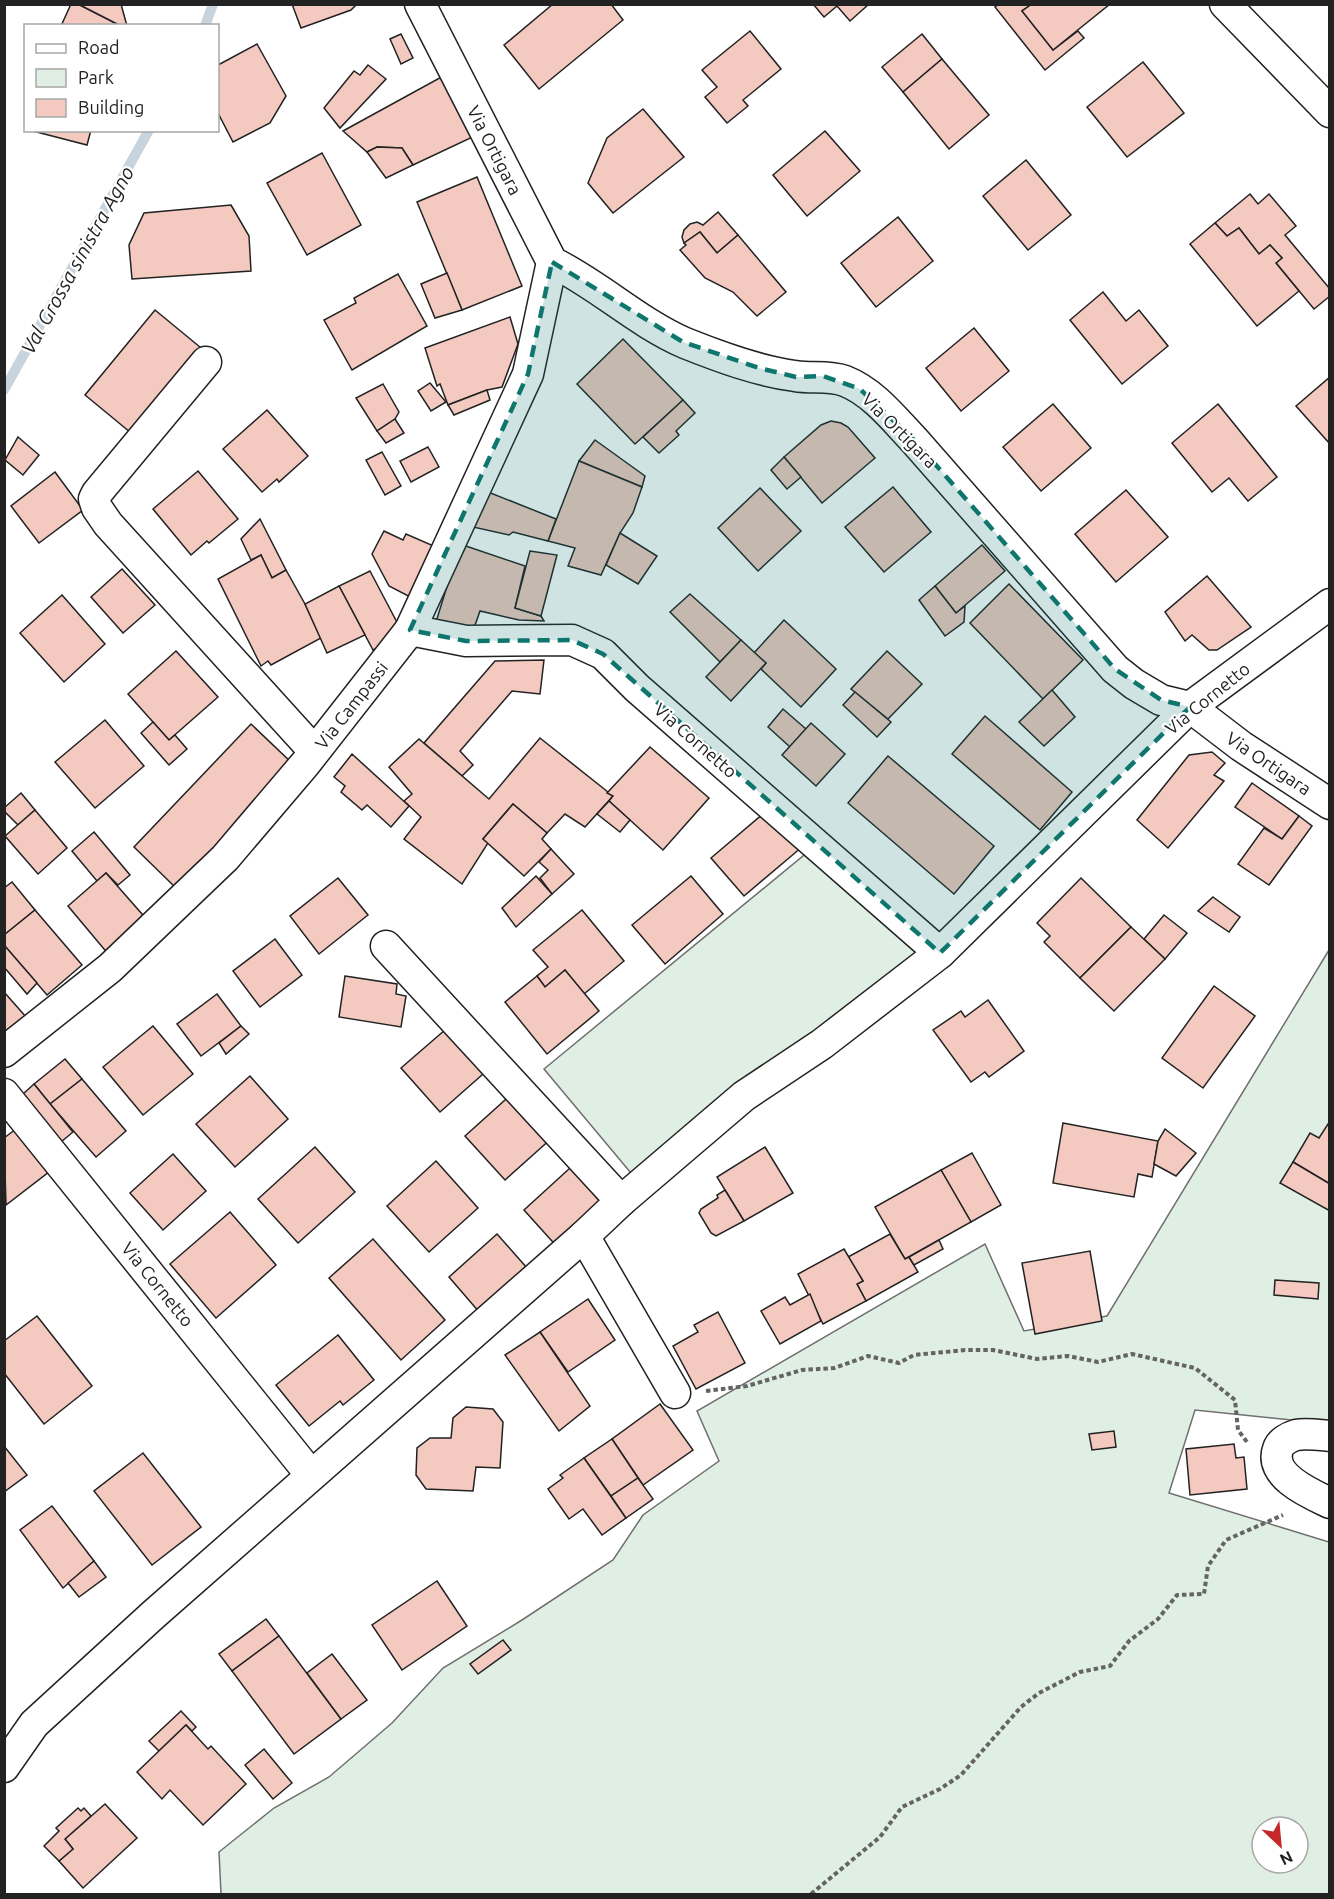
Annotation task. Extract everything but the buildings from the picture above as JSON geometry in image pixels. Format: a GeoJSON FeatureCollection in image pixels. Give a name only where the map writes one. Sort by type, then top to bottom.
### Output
{"type":"FeatureCollection","features":[{"type":"Feature","properties":{"kind":"street","name":"Via Ortigara"},"geometry":{"type":"LineString","coordinates":[[420,4],[552,261],[591,283],[651,326],[683,342],[759,368],[796,376],[823,376],[844,381],[860,389],[884,408],[914,440],[1115,669],[1134,684],[1161,700],[1190,707],[1241,746],[1329,804]]}},
{"type":"Feature","properties":{"kind":"street"},"geometry":{"type":"LineString","coordinates":[[1225,4],[1329,112]]}},
{"type":"Feature","properties":{"kind":"street","name":"Via Campassi"},"geometry":{"type":"LineString","coordinates":[[4,1052],[110,968],[225,858],[315,751],[410,630],[528,374],[552,261]]}},
{"type":"Feature","properties":{"kind":"street"},"geometry":{"type":"LineString","coordinates":[[206,362],[97,493],[94,500],[108,524],[315,751]]}},
{"type":"Feature","properties":{"kind":"street","name":"Via Cornetto"},"geometry":{"type":"LineString","coordinates":[[4,1767],[34,1724],[621,1201],[744,1096],[822,1044],[939,953],[1190,707],[1329,604]]}},
{"type":"Feature","properties":{"kind":"street","name":"Via Cornetto"},"geometry":{"type":"LineString","coordinates":[[410,630],[466,641],[572,640],[603,654],[637,688],[939,953]]}},
{"type":"Feature","properties":{"kind":"street"},"geometry":{"type":"LineString","coordinates":[[386,946],[621,1201]]}},
{"type":"Feature","properties":{"kind":"street","name":"Via Cornetto"},"geometry":{"type":"LineString","coordinates":[[4,1094],[311,1475]]}},
{"type":"Feature","properties":{"kind":"street"},"geometry":{"type":"LineString","coordinates":[[584,1236],[675,1393]]}},
{"type":"Feature","properties":{"kind":"street"},"geometry":{"type":"LineString","coordinates":[[1329,1436],[1297,1434],[1286,1439],[1279,1446],[1276,1456],[1278,1466],[1285,1476],[1329,1503]]}},
{"type":"Feature","properties":{"kind":"path"},"geometry":{"type":"LineString","coordinates":[[675,1393],[747,1386],[802,1370],[834,1368],[868,1356],[899,1363],[914,1355],[964,1350],[993,1350],[1037,1359],[1068,1356],[1098,1362],[1132,1354],[1195,1368],[1235,1400],[1238,1430],[1252,1449]]}},
{"type":"Feature","properties":{"kind":"path"},"geometry":{"type":"LineString","coordinates":[[811,1894],[880,1838],[902,1807],[940,1789],[961,1775],[1021,1707],[1039,1693],[1080,1672],[1110,1666],[1128,1641],[1158,1619],[1178,1594],[1204,1594],[1208,1566],[1226,1540],[1281,1514],[1291,1518]]}},
{"type":"Feature","properties":{"kind":"highlighted area"},"geometry":{"type":"Polygon","coordinates":[[[552,262],[683,342],[759,368],[796,377],[823,376],[860,389],[914,440],[1115,669],[1161,700],[1190,707],[940,953],[603,654],[572,640],[466,641],[410,630],[528,374],[552,262]]]}},
{"type":"Feature","properties":{"kind":"green space"},"geometry":{"type":"Polygon","coordinates":[[[820,842],[945,944],[646,1191],[544,1069],[820,842]]]}},
{"type":"Feature","properties":{"kind":"green space"},"geometry":{"type":"Polygon","coordinates":[[[1329,950],[1329,1424],[1195,1410],[1169,1493],[1329,1542],[1329,1894],[221,1894],[219,1852],[274,1808],[329,1777],[392,1723],[443,1668],[522,1620],[613,1560],[643,1515],[719,1461],[697,1411],[985,1244],[1024,1331],[1107,1316],[1329,950]]]}},
{"type":"Feature","properties":{"kind":"waterway","name":"Val Grossa sinistra Agno"},"geometry":{"type":"LineString","coordinates":[[206,24],[213,4]]}},
{"type":"Feature","properties":{"kind":"waterway","name":"Val Grossa sinistra Agno"},"geometry":{"type":"LineString","coordinates":[[4,390],[148,132]]}}]}
